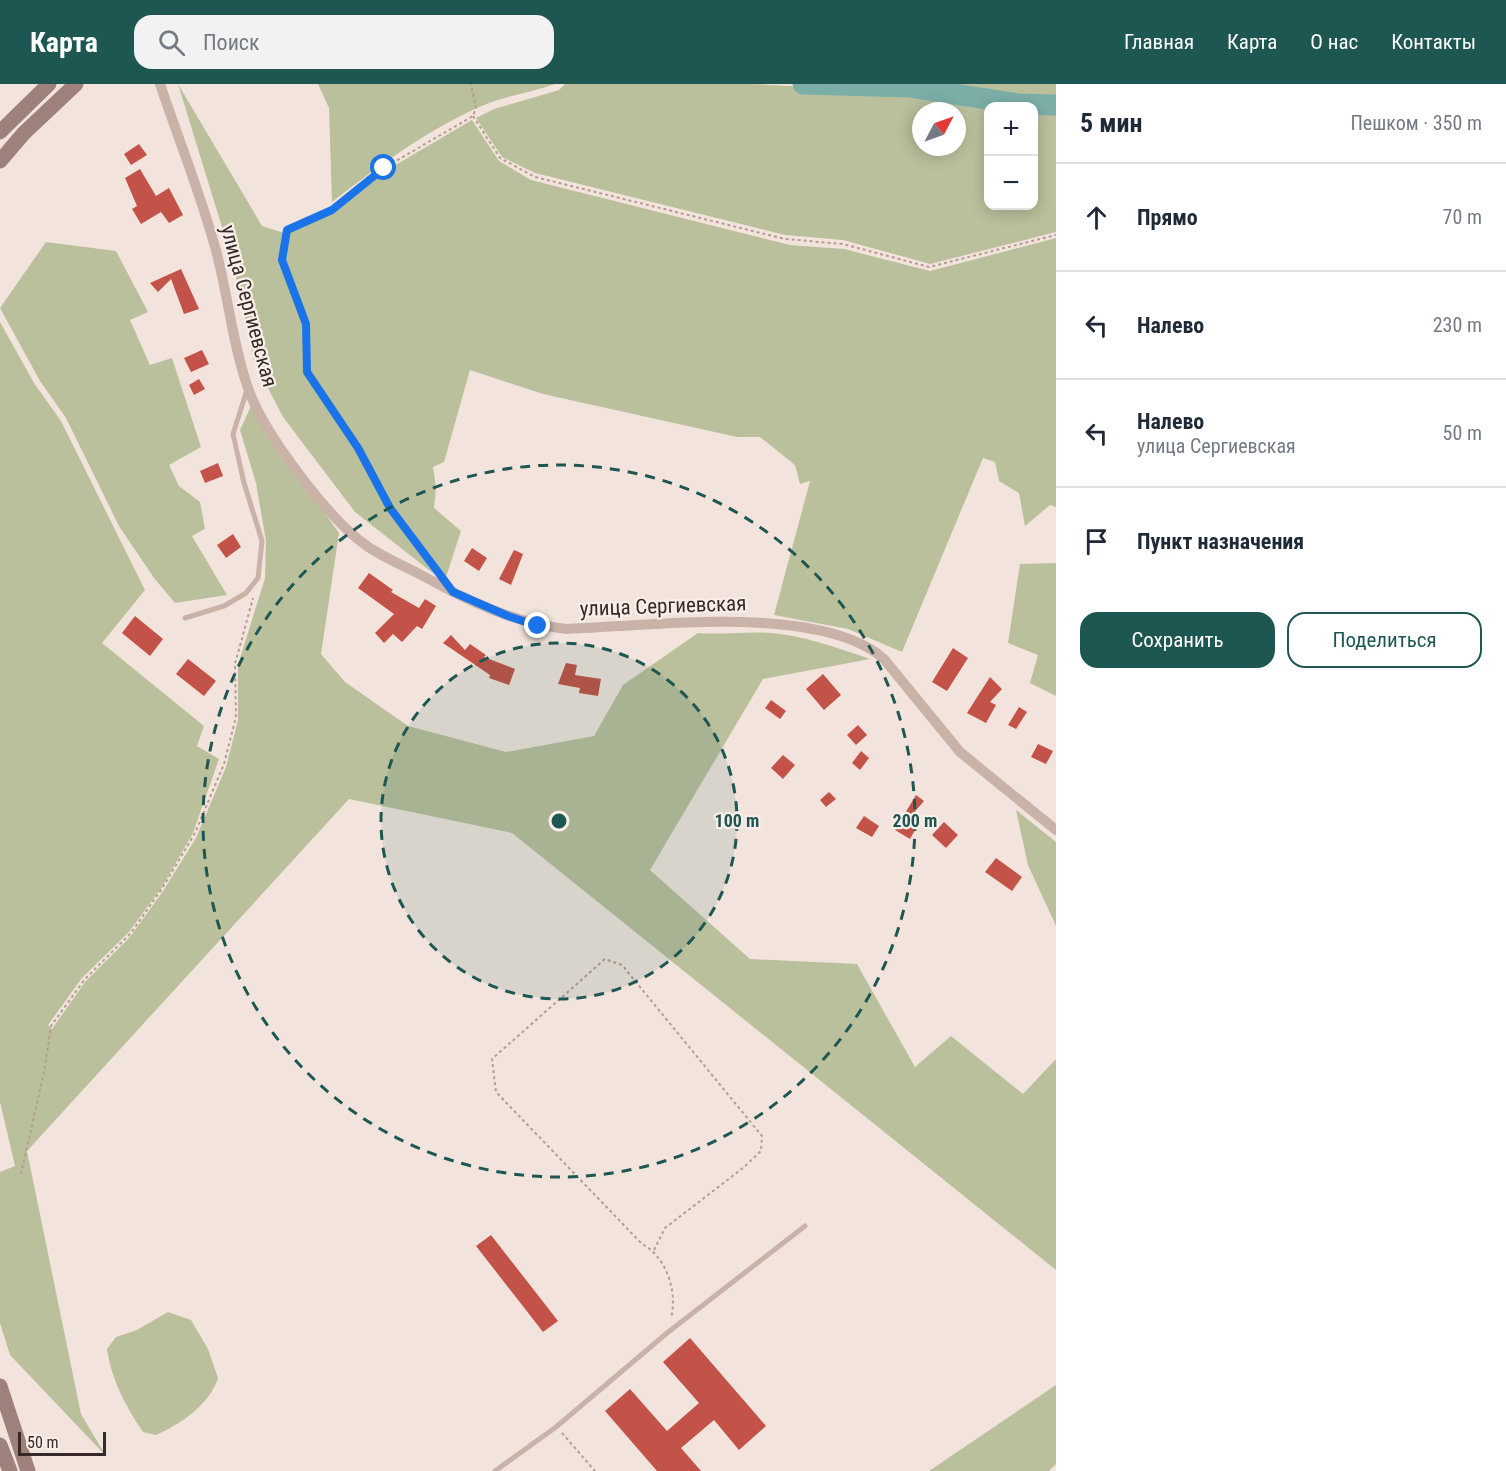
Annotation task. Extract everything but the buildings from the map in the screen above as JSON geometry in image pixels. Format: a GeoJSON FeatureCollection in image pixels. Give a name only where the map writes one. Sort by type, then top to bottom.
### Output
{"type":"FeatureCollection","features":[{"type":"Feature","properties":{"kind":"main road"},"geometry":{"type":"LineString","coordinates":[[0,132],[48,84]]}},
{"type":"Feature","properties":{"kind":"main road"},"geometry":{"type":"LineString","coordinates":[[0,161],[24,133],[76,84]]}},
{"type":"Feature","properties":{"kind":"main road"},"geometry":{"type":"LineString","coordinates":[[0,1386],[28,1471]]}},
{"type":"Feature","properties":{"kind":"main road"},"geometry":{"type":"LineString","coordinates":[[0,1445],[10,1471]]}},
{"type":"Feature","properties":{"kind":"street","name":"улица Сергиевская"},"geometry":{"type":"LineString","coordinates":[[160,84],[215,246],[248,389],[269,428],[299,472],[337,520],[367,546],[453,592],[508,616],[538,626],[566,629],[773,623],[846,636],[870,647],[884,659],[960,752],[1056,830]]}},
{"type":"Feature","properties":{"kind":"lane"},"geometry":{"type":"LineString","coordinates":[[185,618],[224,606],[246,593],[258,578],[262,541],[243,483],[233,434],[248,389]]}},
{"type":"Feature","properties":{"kind":"lane"},"geometry":{"type":"LineString","coordinates":[[495,1471],[556,1427],[666,1333],[806,1226]]}},
{"type":"Feature","properties":{"kind":"path"},"geometry":{"type":"LineString","coordinates":[[440,574],[390,508],[358,448],[307,372],[306,324],[282,260],[287,230],[332,210],[384,168],[473,116],[476,108],[471,84]]}},
{"type":"Feature","properties":{"kind":"path"},"geometry":{"type":"LineString","coordinates":[[473,116],[500,158],[535,177],[785,239],[843,244],[929,267],[1056,235]]}},
{"type":"Feature","properties":{"kind":"path"},"geometry":{"type":"LineString","coordinates":[[21,1174],[44,1072],[51,1026],[85,979],[131,933],[164,887],[195,833],[224,764],[236,717],[235,664],[258,578]]}},
{"type":"Feature","properties":{"kind":"path"},"geometry":{"type":"LineString","coordinates":[[654,1250],[665,1228],[743,1168],[761,1151],[762,1136],[622,965],[605,959],[492,1059],[496,1092],[642,1244],[654,1250],[668,1276],[672,1298],[672,1313],[666,1333]]}},
{"type":"Feature","properties":{"kind":"path"},"geometry":{"type":"LineString","coordinates":[[556,1427],[595,1471]]}},
{"type":"Feature","properties":{"kind":"green space"},"geometry":{"type":"Polygon","coordinates":[[[178,84],[262,226],[284,233],[279,260],[302,324],[305,373],[356,451],[389,510],[434,574],[355,512],[283,417],[254,361],[233,263],[178,84]]]}},
{"type":"Feature","properties":{"kind":"green space"},"geometry":{"type":"Polygon","coordinates":[[[318,84],[555,84],[489,103],[468,112],[427,134],[332,202],[329,108],[318,84]]]}},
{"type":"Feature","properties":{"kind":"green space"},"geometry":{"type":"Polygon","coordinates":[[[565,84],[754,84],[912,93],[984,103],[984,210],[1038,210],[1038,109],[1056,110],[1056,232],[930,264],[843,240],[785,235],[535,173],[502,157],[476,118],[494,109],[559,90],[565,84]]]}},
{"type":"Feature","properties":{"kind":"green space"},"geometry":{"type":"Polygon","coordinates":[[[916,84],[1056,84],[1056,101],[1018,100],[916,84]]]}},
{"type":"Feature","properties":{"kind":"green space"},"geometry":{"type":"Polygon","coordinates":[[[472,120],[499,161],[531,180],[790,245],[844,249],[930,271],[1056,238],[1056,507],[1050,505],[1025,526],[1019,493],[999,481],[995,462],[983,458],[902,652],[848,629],[774,615],[810,481],[800,484],[795,465],[760,437],[737,437],[543,394],[470,370],[444,462],[433,467],[436,488],[434,508],[461,531],[446,577],[393,507],[359,446],[310,372],[308,324],[284,260],[289,231],[335,212],[387,170],[472,120]]]}},
{"type":"Feature","properties":{"kind":"green space"},"geometry":{"type":"Polygon","coordinates":[[[46,242],[116,251],[148,312],[130,320],[150,365],[172,358],[201,447],[169,465],[179,486],[200,502],[205,529],[192,536],[227,595],[175,603],[154,578],[119,526],[66,418],[40,381],[0,308],[46,242]]]}},
{"type":"Feature","properties":{"kind":"green space"},"geometry":{"type":"Polygon","coordinates":[[[0,322],[34,383],[61,421],[145,590],[102,643],[204,726],[197,746],[219,759],[193,833],[162,887],[129,932],[82,978],[48,1025],[52,1029],[85,982],[130,937],[163,891],[196,838],[226,767],[238,720],[238,665],[265,578],[266,541],[256,483],[240,430],[252,404],[263,427],[339,533],[321,654],[345,682],[408,726],[506,752],[594,736],[623,685],[698,633],[784,635],[821,643],[870,659],[763,679],[650,870],[750,959],[857,964],[915,1067],[951,1036],[1023,1094],[1056,1059],[1056,1270],[512,833],[349,799],[27,1151],[81,1414],[106,1456],[10,1355],[0,1323],[0,1172],[15,1166],[0,1102],[0,322]]]}},
{"type":"Feature","properties":{"kind":"green space"},"geometry":{"type":"Polygon","coordinates":[[[1056,563],[1056,696],[1030,683],[1038,655],[1008,643],[1020,564],[1056,563]]]}},
{"type":"Feature","properties":{"kind":"green space"},"geometry":{"type":"Polygon","coordinates":[[[1016,810],[1056,842],[1056,926],[1028,865],[1016,810]]]}},
{"type":"Feature","properties":{"kind":"green space"},"geometry":{"type":"Polygon","coordinates":[[[168,1312],[191,1320],[208,1349],[218,1378],[201,1405],[175,1425],[156,1435],[143,1432],[131,1413],[116,1382],[107,1349],[116,1337],[137,1330],[168,1312]]]}},
{"type":"Feature","properties":{"kind":"green space"},"geometry":{"type":"Polygon","coordinates":[[[1056,1385],[1056,1464],[1049,1471],[929,1471],[1056,1385]]]}},
{"type":"Feature","properties":{"kind":"waterway"},"geometry":{"type":"LineString","coordinates":[[803,84],[909,87],[1018,104],[1056,105]]}},
{"type":"Feature","properties":{"kind":"route"},"geometry":{"type":"LineString","coordinates":[[384,168],[332,210],[287,230],[282,260],[306,324],[307,372],[358,448],[390,508],[453,592],[508,616],[538,626]]}}]}
